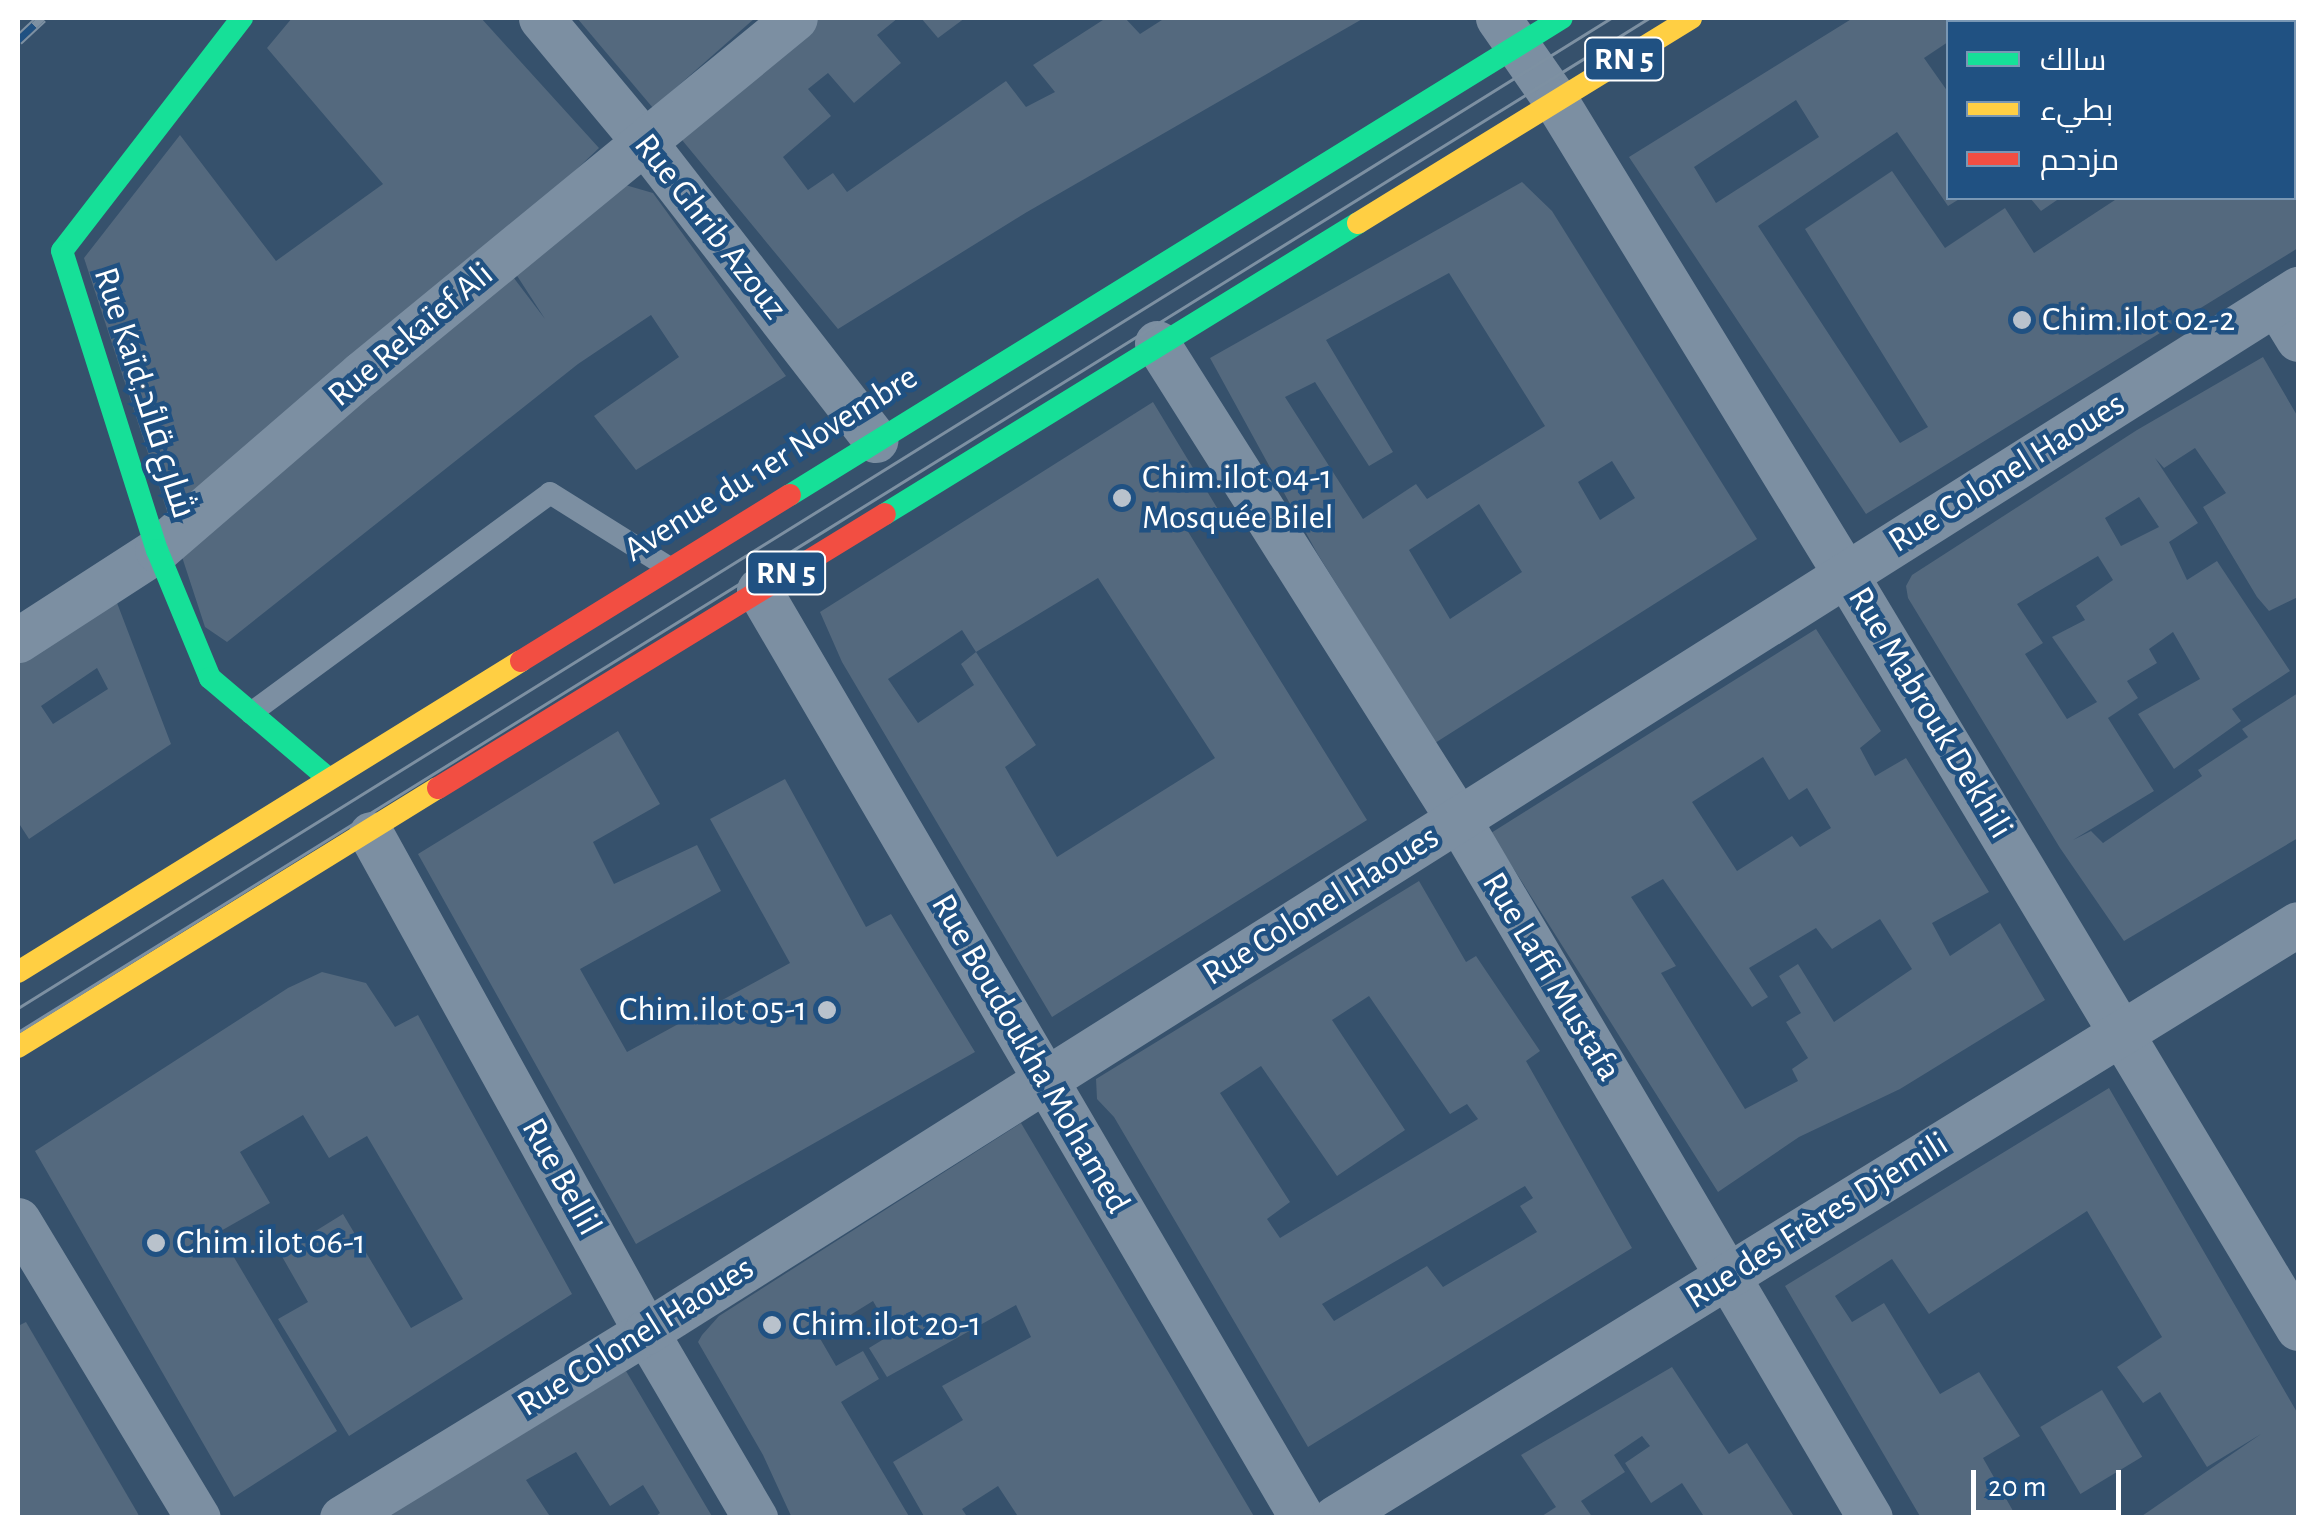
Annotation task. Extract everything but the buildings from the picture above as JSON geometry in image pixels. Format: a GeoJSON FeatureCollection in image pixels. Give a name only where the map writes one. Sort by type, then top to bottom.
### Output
{"type":"FeatureCollection","features":[{"type":"Feature","properties":{"kind":"main road","name":"Rue Kaïd;شارع قائد"},"geometry":{"type":"LineString","coordinates":[[157,550],[62,251],[242,18]]}},
{"type":"Feature","properties":{"kind":"main road","name":"Avenue du 1er Novembre"},"geometry":{"type":"LineString","coordinates":[[18,972],[875,440],[1509,31],[1562,18]]}},
{"type":"Feature","properties":{"kind":"main road","name":"RN 5"},"geometry":{"type":"LineString","coordinates":[[18,1048],[371,834],[1156,342],[1691,18]]}},
{"type":"Feature","properties":{"kind":"main road"},"geometry":{"type":"LineString","coordinates":[[157,550],[210,678],[328,778]]}},
{"type":"Feature","properties":{"kind":"street","name":"Rue Ghrib Azouz"},"geometry":{"type":"LineString","coordinates":[[540,18],[645,142],[875,440]]}},
{"type":"Feature","properties":{"kind":"street","name":"Rue Rekaïef Ali"},"geometry":{"type":"LineString","coordinates":[[18,640],[157,550],[362,374],[795,18]]}},
{"type":"Feature","properties":{"kind":"street","name":"Rue Mabrouk Dekhili"},"geometry":{"type":"LineString","coordinates":[[1509,31],[1556,101],[1846,575],[2298,1328]]}},
{"type":"Feature","properties":{"kind":"street","name":"Rue Colonel Haoues"},"geometry":{"type":"LineString","coordinates":[[342,1518],[646,1332],[1846,575],[2291,310]]}},
{"type":"Feature","properties":{"kind":"street","name":"Rue Laffi Mustafa"},"geometry":{"type":"LineString","coordinates":[[1156,342],[1458,819],[1870,1518]]}},
{"type":"Feature","properties":{"kind":"street","name":"Rue Boudoukha Mohamed"},"geometry":{"type":"LineString","coordinates":[[759,590],[1302,1518]]}},
{"type":"Feature","properties":{"kind":"street","name":"Rue Bellil"},"geometry":{"type":"LineString","coordinates":[[371,834],[646,1332],[755,1518]]}},
{"type":"Feature","properties":{"kind":"street","name":"Rue des Frères Djemili"},"geometry":{"type":"LineString","coordinates":[[1334,1518],[2298,924]]}},
{"type":"Feature","properties":{"kind":"street"},"geometry":{"type":"LineString","coordinates":[[18,1220],[198,1518]]}},
{"type":"Feature","properties":{"kind":"lane"},"geometry":{"type":"LineString","coordinates":[[251,713],[550,493],[671,568]]}},
{"type":"Feature","properties":{"kind":"tram line"},"geometry":{"type":"LineString","coordinates":[[18,1008],[1611,18]]}},
{"type":"Feature","properties":{"kind":"tram line"},"geometry":{"type":"LineString","coordinates":[[18,1032],[1649,18]]}},
{"type":"Feature","properties":{"kind":"railway"},"geometry":{"type":"LineString","coordinates":[[18,40],[42,18]]}},
{"type":"Feature","properties":{"kind":"traffic: fast"},"geometry":{"type":"LineString","coordinates":[[242,18],[62,251],[157,550],[210,678],[328,778]]}},
{"type":"Feature","properties":{"kind":"traffic: fast"},"geometry":{"type":"LineString","coordinates":[[790,495],[1562,18]]}},
{"type":"Feature","properties":{"kind":"traffic: fast"},"geometry":{"type":"LineString","coordinates":[[885,514],[1358,223]]}},
{"type":"Feature","properties":{"kind":"traffic: slow"},"geometry":{"type":"LineString","coordinates":[[1358,223],[1691,18]]}},
{"type":"Feature","properties":{"kind":"traffic: slow"},"geometry":{"type":"LineString","coordinates":[[18,972],[521,661]]}},
{"type":"Feature","properties":{"kind":"traffic: slow"},"geometry":{"type":"LineString","coordinates":[[18,1047],[438,788]]}},
{"type":"Feature","properties":{"kind":"traffic: jam"},"geometry":{"type":"LineString","coordinates":[[521,661],[790,495]]}},
{"type":"Feature","properties":{"kind":"traffic: jam"},"geometry":{"type":"LineString","coordinates":[[438,788],[885,514]]}},
{"type":"Feature","properties":{"kind":"place","name":"Chim.ilot 02-2"},"geometry":{"type":"Point","coordinates":[2022,320]}},
{"type":"Feature","properties":{"kind":"place","name":"Chim.ilot 04-1 Mosquée Bilel"},"geometry":{"type":"Point","coordinates":[1122,498]}},
{"type":"Feature","properties":{"kind":"place","name":"Chim.ilot 05-1"},"geometry":{"type":"Point","coordinates":[827,1010]}},
{"type":"Feature","properties":{"kind":"place","name":"Chim.ilot 06-1"},"geometry":{"type":"Point","coordinates":[156,1243]}},
{"type":"Feature","properties":{"kind":"place","name":"Chim.ilot 20-1"},"geometry":{"type":"Point","coordinates":[772,1325]}}]}
